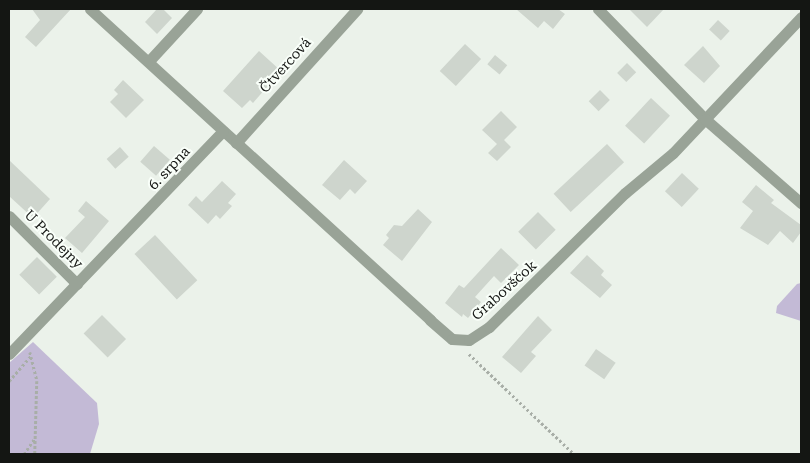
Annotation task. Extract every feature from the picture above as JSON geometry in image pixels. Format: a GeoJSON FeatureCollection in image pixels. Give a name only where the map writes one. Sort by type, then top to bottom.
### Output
{"type":"FeatureCollection","features":[{"type":"Feature","properties":{"kind":"street"},"geometry":{"type":"LineString","coordinates":[[90,9],[430,320],[452,339],[460,339]]}},
{"type":"Feature","properties":{"kind":"street"},"geometry":{"type":"LineString","coordinates":[[149,61],[197,9]]}},
{"type":"Feature","properties":{"kind":"street","name":"Čtvercová"},"geometry":{"type":"LineString","coordinates":[[236,143],[357,9]]}},
{"type":"Feature","properties":{"kind":"street"},"geometry":{"type":"LineString","coordinates":[[598,9],[705,119],[801,203]]}},
{"type":"Feature","properties":{"kind":"street","name":"Grabovščok"},"geometry":{"type":"LineString","coordinates":[[460,339],[468,340],[489,327],[705,119],[801,17]]}},
{"type":"Feature","properties":{"kind":"street","name":"6. srpna"},"geometry":{"type":"LineString","coordinates":[[9,354],[224,131]]}},
{"type":"Feature","properties":{"kind":"street","name":"U Prodejny"},"geometry":{"type":"LineString","coordinates":[[9,216],[77,284]]}},
{"type":"Feature","properties":{"kind":"path"},"geometry":{"type":"LineString","coordinates":[[24,339],[32,355],[37,381],[35,454]]}},
{"type":"Feature","properties":{"kind":"path"},"geometry":{"type":"LineString","coordinates":[[460,339],[467,352],[574,454]]}},
{"type":"Feature","properties":{"kind":"path"},"geometry":{"type":"LineString","coordinates":[[9,381],[32,355]]}},
{"type":"Feature","properties":{"kind":"path"},"geometry":{"type":"LineString","coordinates":[[24,454],[34,437]]}},
{"type":"Feature","properties":{"kind":"shaded area"},"geometry":{"type":"Polygon","coordinates":[[[801,283],[801,321],[776,313],[777,306],[797,284],[801,283]]]}},
{"type":"Feature","properties":{"kind":"shaded area"},"geometry":{"type":"Polygon","coordinates":[[[33,342],[97,403],[99,424],[90,454],[9,454],[9,363],[33,342]]]}},
{"type":"Feature","properties":{"kind":"building"},"geometry":{"type":"Polygon","coordinates":[[[32,9],[71,9],[36,47],[25,37],[40,20],[32,9]]]}},
{"type":"Feature","properties":{"kind":"building"},"geometry":{"type":"Polygon","coordinates":[[[157,9],[163,9],[172,18],[157,34],[145,22],[157,9]]]}},
{"type":"Feature","properties":{"kind":"building"},"geometry":{"type":"Polygon","coordinates":[[[516,9],[558,9],[565,14],[553,29],[544,21],[538,28],[516,9]]]}},
{"type":"Feature","properties":{"kind":"building"},"geometry":{"type":"Polygon","coordinates":[[[629,9],[664,9],[647,27],[629,9]]]}},
{"type":"Feature","properties":{"kind":"building"},"geometry":{"type":"Polygon","coordinates":[[[718,20],[730,31],[721,40],[709,30],[718,20]]]}},
{"type":"Feature","properties":{"kind":"building"},"geometry":{"type":"Polygon","coordinates":[[[465,44],[481,59],[456,86],[440,71],[465,44]]]}},
{"type":"Feature","properties":{"kind":"building"},"geometry":{"type":"Polygon","coordinates":[[[703,46],[720,66],[704,83],[684,65],[703,46]]]}},
{"type":"Feature","properties":{"kind":"building"},"geometry":{"type":"Polygon","coordinates":[[[259,51],[281,71],[253,103],[250,100],[242,108],[223,91],[259,51]]]}},
{"type":"Feature","properties":{"kind":"building"},"geometry":{"type":"Polygon","coordinates":[[[495,55],[507,65],[500,74],[487,64],[495,55]]]}},
{"type":"Feature","properties":{"kind":"building"},"geometry":{"type":"Polygon","coordinates":[[[627,63],[636,72],[626,82],[617,73],[627,63]]]}},
{"type":"Feature","properties":{"kind":"building"},"geometry":{"type":"Polygon","coordinates":[[[123,80],[144,100],[126,118],[110,102],[118,94],[114,90],[123,80]]]}},
{"type":"Feature","properties":{"kind":"building"},"geometry":{"type":"Polygon","coordinates":[[[600,90],[610,100],[599,111],[589,101],[600,90]]]}},
{"type":"Feature","properties":{"kind":"building"},"geometry":{"type":"Polygon","coordinates":[[[651,98],[670,116],[644,144],[625,126],[651,98]]]}},
{"type":"Feature","properties":{"kind":"building"},"geometry":{"type":"Polygon","coordinates":[[[501,111],[517,127],[504,140],[511,147],[497,161],[488,153],[497,144],[482,130],[501,111]]]}},
{"type":"Feature","properties":{"kind":"building"},"geometry":{"type":"Polygon","coordinates":[[[607,144],[624,162],[571,212],[554,194],[607,144]]]}},
{"type":"Feature","properties":{"kind":"building"},"geometry":{"type":"Polygon","coordinates":[[[154,146],[170,160],[156,176],[140,162],[154,146]]]}},
{"type":"Feature","properties":{"kind":"building"},"geometry":{"type":"Polygon","coordinates":[[[120,147],[129,157],[115,169],[107,159],[120,147]]]}},
{"type":"Feature","properties":{"kind":"building"},"geometry":{"type":"Polygon","coordinates":[[[9,160],[50,199],[33,218],[9,196],[9,160]]]}},
{"type":"Feature","properties":{"kind":"building"},"geometry":{"type":"Polygon","coordinates":[[[344,160],[367,181],[355,194],[350,189],[340,200],[322,185],[344,160]]]}},
{"type":"Feature","properties":{"kind":"building"},"geometry":{"type":"Polygon","coordinates":[[[682,173],[699,189],[682,207],[665,191],[682,173]]]}},
{"type":"Feature","properties":{"kind":"building"},"geometry":{"type":"Polygon","coordinates":[[[222,181],[236,194],[228,203],[232,206],[220,219],[216,215],[208,224],[188,205],[196,196],[202,202],[222,181]]]}},
{"type":"Feature","properties":{"kind":"building"},"geometry":{"type":"Polygon","coordinates":[[[756,185],[774,200],[771,203],[801,225],[801,232],[793,243],[780,231],[768,245],[740,228],[753,211],[742,202],[756,185]]]}},
{"type":"Feature","properties":{"kind":"building"},"geometry":{"type":"Polygon","coordinates":[[[86,201],[109,221],[82,253],[65,238],[85,217],[78,211],[86,201]]]}},
{"type":"Feature","properties":{"kind":"building"},"geometry":{"type":"Polygon","coordinates":[[[418,209],[432,222],[402,261],[383,245],[389,238],[386,235],[394,225],[402,226],[418,209]]]}},
{"type":"Feature","properties":{"kind":"building"},"geometry":{"type":"Polygon","coordinates":[[[538,212],[556,230],[536,249],[518,232],[538,212]]]}},
{"type":"Feature","properties":{"kind":"building"},"geometry":{"type":"Polygon","coordinates":[[[155,235],[197,280],[177,299],[135,254],[155,235]]]}},
{"type":"Feature","properties":{"kind":"building"},"geometry":{"type":"Polygon","coordinates":[[[501,248],[519,265],[501,283],[494,276],[475,297],[481,302],[468,318],[463,314],[462,317],[445,303],[459,285],[464,288],[501,248]]]}},
{"type":"Feature","properties":{"kind":"building"},"geometry":{"type":"Polygon","coordinates":[[[587,255],[604,271],[601,275],[612,285],[600,298],[570,273],[587,255]]]}},
{"type":"Feature","properties":{"kind":"building"},"geometry":{"type":"Polygon","coordinates":[[[37,257],[57,277],[39,294],[19,275],[37,257]]]}},
{"type":"Feature","properties":{"kind":"building"},"geometry":{"type":"Polygon","coordinates":[[[102,315],[126,339],[108,357],[84,333],[102,315]]]}},
{"type":"Feature","properties":{"kind":"building"},"geometry":{"type":"Polygon","coordinates":[[[538,316],[552,330],[531,352],[536,356],[521,373],[502,357],[538,316]]]}},
{"type":"Feature","properties":{"kind":"building"},"geometry":{"type":"Polygon","coordinates":[[[596,349],[616,363],[604,379],[585,365],[596,349]]]}}]}
